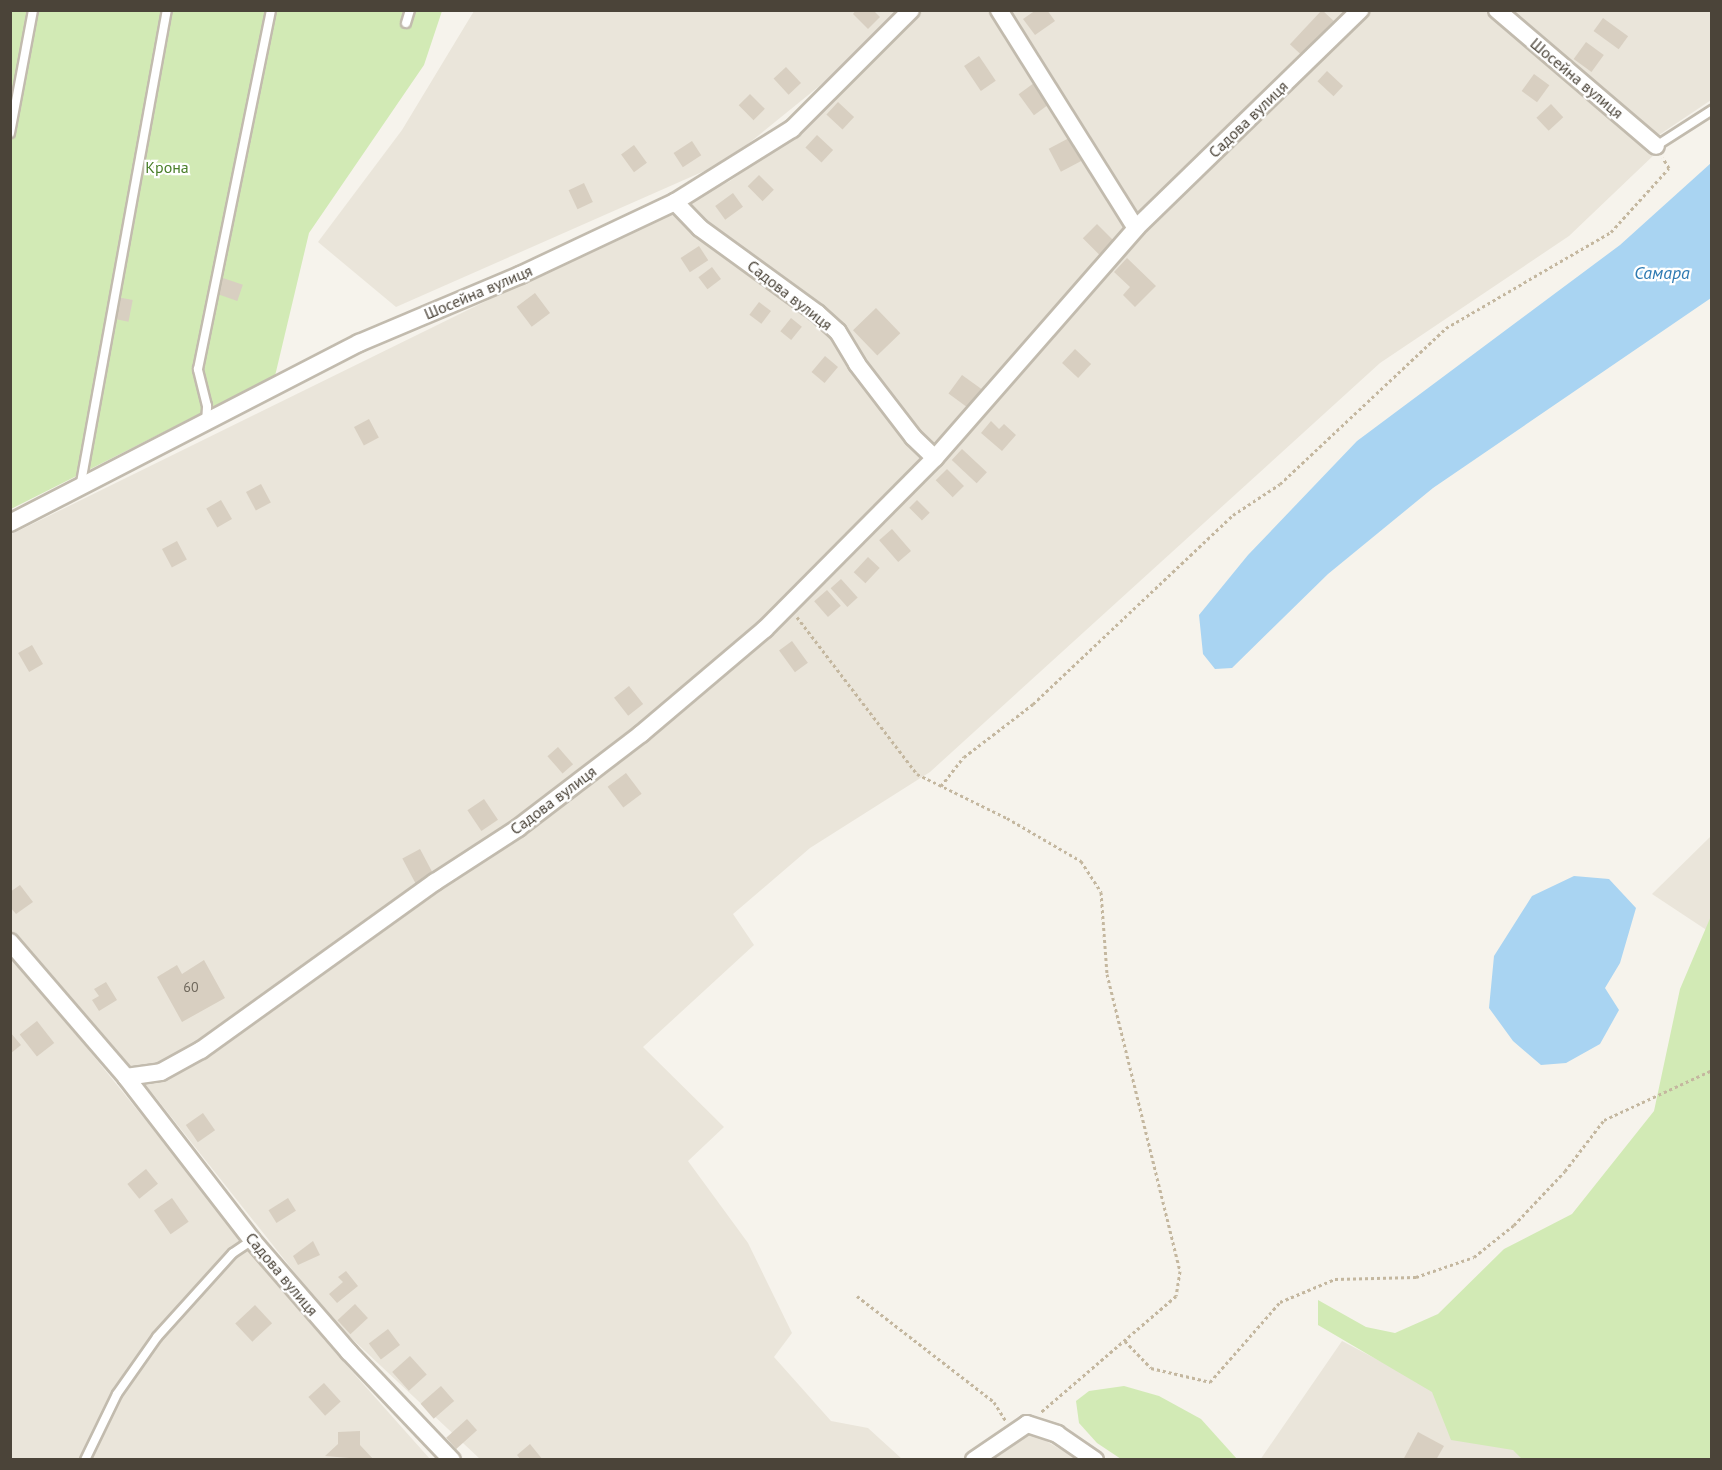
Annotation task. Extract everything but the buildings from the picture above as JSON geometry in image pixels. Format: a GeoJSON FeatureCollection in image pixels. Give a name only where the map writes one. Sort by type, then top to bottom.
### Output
{"type":"FeatureCollection","features":[{"type":"Feature","properties":{"kind":"street","name":"Шосейна вулиця"},"geometry":{"type":"LineString","coordinates":[[10,523],[205,425],[359,343],[520,275],[675,202],[792,129],[911,10]]}},
{"type":"Feature","properties":{"kind":"street"},"geometry":{"type":"LineString","coordinates":[[999,10],[1137,228]]}},
{"type":"Feature","properties":{"kind":"street","name":"Садова вулиця"},"geometry":{"type":"LineString","coordinates":[[126,1077],[161,1072],[201,1050],[417,895],[518,828],[640,734],[789,606],[935,458],[1137,228],[1360,10]]}},
{"type":"Feature","properties":{"kind":"street","name":"Шосейна вулиця"},"geometry":{"type":"LineString","coordinates":[[1497,10],[1656,146]]}},
{"type":"Feature","properties":{"kind":"street","name":"Садова вулиця"},"geometry":{"type":"LineString","coordinates":[[675,202],[700,228],[808,306],[838,332],[857,364],[913,437],[935,458]]}},
{"type":"Feature","properties":{"kind":"street","name":"Садова вулиця"},"geometry":{"type":"LineString","coordinates":[[10,942],[126,1077],[252,1240],[349,1352],[452,1460]]}},
{"type":"Feature","properties":{"kind":"street"},"geometry":{"type":"LineString","coordinates":[[974,1460],[1020,1428],[1057,1434],[1095,1460]]}},
{"type":"Feature","properties":{"kind":"lane"},"geometry":{"type":"LineString","coordinates":[[10,133],[33,10]]}},
{"type":"Feature","properties":{"kind":"lane"},"geometry":{"type":"LineString","coordinates":[[80,488],[167,10]]}},
{"type":"Feature","properties":{"kind":"lane"},"geometry":{"type":"LineString","coordinates":[[205,425],[207,406],[198,369],[271,10]]}},
{"type":"Feature","properties":{"kind":"lane"},"geometry":{"type":"LineString","coordinates":[[406,23],[410,10]]}},
{"type":"Feature","properties":{"kind":"lane"},"geometry":{"type":"LineString","coordinates":[[1656,146],[1712,111]]}},
{"type":"Feature","properties":{"kind":"lane"},"geometry":{"type":"LineString","coordinates":[[86,1460],[117,1394],[157,1337],[233,1253],[252,1240]]}},
{"type":"Feature","properties":{"kind":"path"},"geometry":{"type":"LineString","coordinates":[[941,786],[964,757],[1033,704],[1233,515],[1280,484],[1446,328],[1611,232],[1669,168],[1656,146]]}},
{"type":"Feature","properties":{"kind":"path"},"geometry":{"type":"LineString","coordinates":[[789,606],[917,774],[1007,818],[1081,861],[1101,892],[1107,974],[1180,1271],[1176,1296],[1020,1428],[994,1402],[857,1296]]}},
{"type":"Feature","properties":{"kind":"path"},"geometry":{"type":"LineString","coordinates":[[1125,1341],[1151,1368],[1209,1382],[1280,1302],[1335,1279],[1416,1277],[1474,1257],[1514,1225],[1565,1171],[1604,1120],[1712,1070]]}},
{"type":"Feature","properties":{"kind":"shaded area"},"geometry":{"type":"Polygon","coordinates":[[[474,11],[895,11],[849,62],[727,161],[396,307],[318,242],[402,130],[474,11]]]}},
{"type":"Feature","properties":{"kind":"shaded area"},"geometry":{"type":"Polygon","coordinates":[[[922,11],[1487,11],[1656,153],[1569,236],[1380,363],[930,772],[810,848],[733,914],[754,945],[643,1047],[724,1127],[688,1161],[748,1243],[792,1333],[774,1357],[831,1421],[868,1428],[902,1459],[480,1459],[333,1321],[153,1094],[11,930],[10,535],[730,181],[813,122],[922,11]]]}},
{"type":"Feature","properties":{"kind":"shaded area"},"geometry":{"type":"Polygon","coordinates":[[[1510,11],[1711,11],[1711,100],[1659,135],[1510,11]]]}},
{"type":"Feature","properties":{"kind":"shaded area"},"geometry":{"type":"Polygon","coordinates":[[[1711,836],[1711,933],[1652,894],[1711,836]]]}},
{"type":"Feature","properties":{"kind":"shaded area"},"geometry":{"type":"Polygon","coordinates":[[[10,953],[324,1340],[430,1459],[11,1459],[10,953]]]}},
{"type":"Feature","properties":{"kind":"shaded area"},"geometry":{"type":"Polygon","coordinates":[[[1342,1341],[1469,1408],[1675,1460],[1260,1460],[1342,1341]]]}},
{"type":"Feature","properties":{"kind":"shaded area"},"geometry":{"type":"Polygon","coordinates":[[[1029,1431],[1077,1459],[993,1460],[1029,1431]]]}},
{"type":"Feature","properties":{"kind":"green space","name":"Крона"},"geometry":{"type":"Polygon","coordinates":[[[11,11],[442,11],[424,65],[309,233],[275,376],[11,509],[11,11]]]}},
{"type":"Feature","properties":{"kind":"green space"},"geometry":{"type":"Polygon","coordinates":[[[1711,916],[1711,1459],[1522,1459],[1513,1450],[1451,1440],[1432,1392],[1318,1325],[1318,1300],[1366,1327],[1395,1333],[1438,1314],[1504,1249],[1572,1214],[1654,1111],[1680,989],[1711,916]]]}},
{"type":"Feature","properties":{"kind":"green space"},"geometry":{"type":"Polygon","coordinates":[[[1124,1386],[1159,1396],[1201,1419],[1237,1459],[1121,1459],[1097,1443],[1079,1423],[1076,1401],[1089,1391],[1124,1386]]]}},
{"type":"Feature","properties":{"kind":"water","name":"Самара"},"geometry":{"type":"Polygon","coordinates":[[[1711,163],[1711,298],[1433,488],[1328,574],[1232,668],[1215,669],[1203,654],[1199,615],[1248,555],[1357,441],[1620,245],[1711,163]]]}},
{"type":"Feature","properties":{"kind":"water"},"geometry":{"type":"Polygon","coordinates":[[[1574,876],[1609,879],[1636,908],[1620,963],[1605,988],[1619,1010],[1600,1044],[1566,1063],[1541,1065],[1513,1041],[1489,1008],[1494,956],[1532,896],[1574,876]]]}}]}
